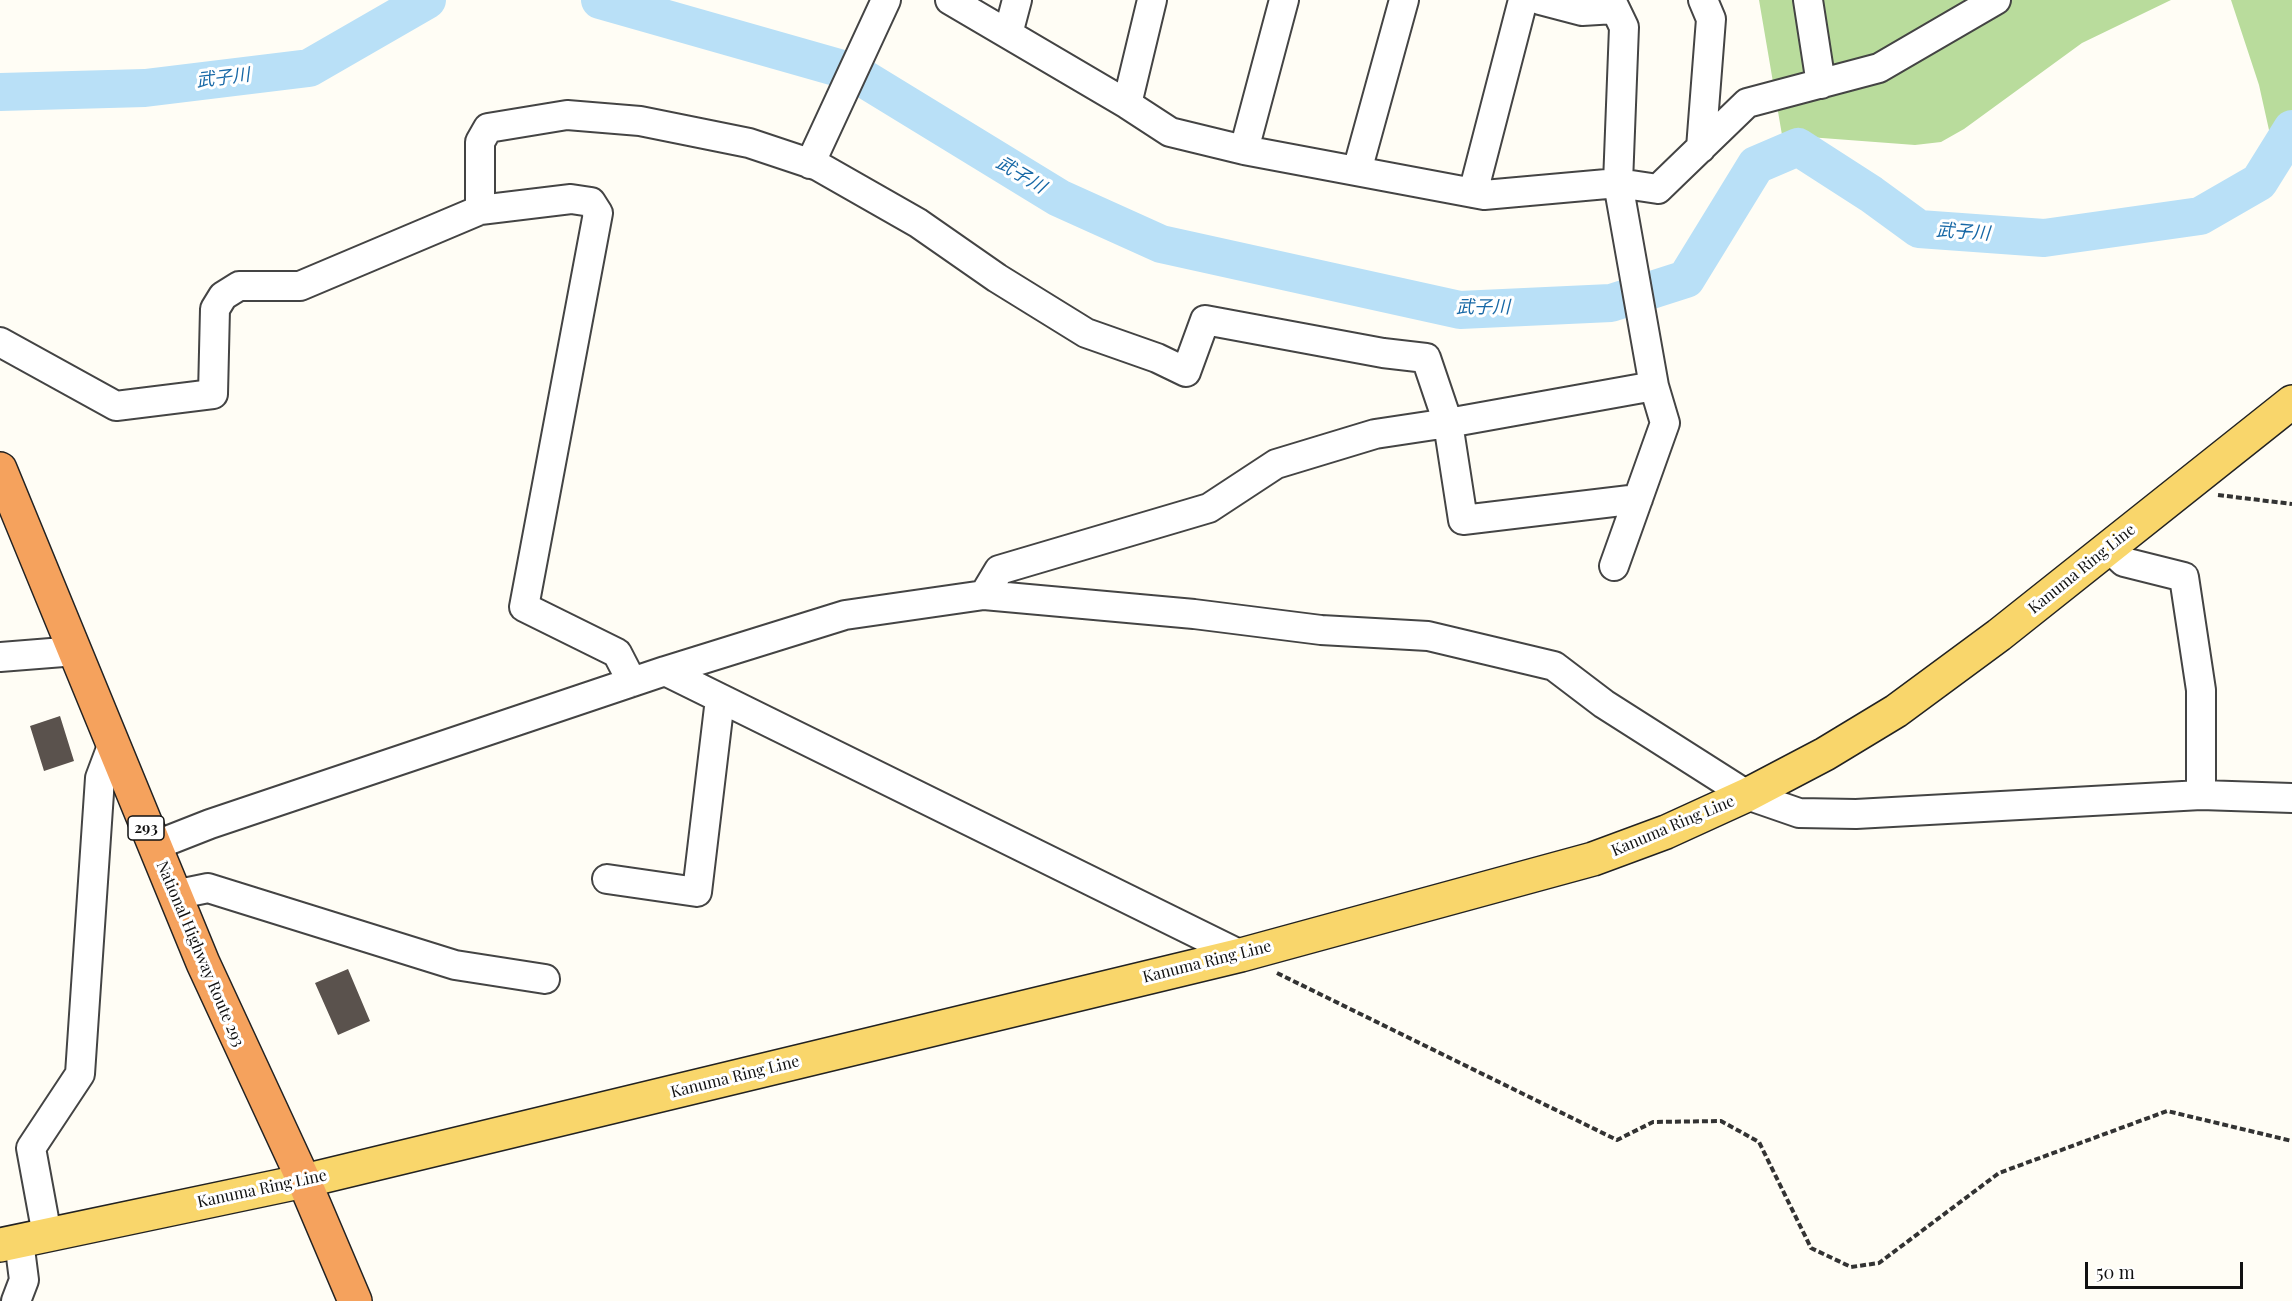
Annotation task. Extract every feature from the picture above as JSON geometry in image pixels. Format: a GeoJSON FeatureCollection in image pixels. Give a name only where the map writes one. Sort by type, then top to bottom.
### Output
{"type":"FeatureCollection","features":[{"type":"Feature","properties":{"kind":"highway","name":"National Highway Route 293"},"geometry":{"type":"LineString","coordinates":[[0,469],[174,895],[245,1056],[304,1181],[355,1301]]}},
{"type":"Feature","properties":{"kind":"main road","name":"Kanuma Ring Line"},"geometry":{"type":"LineString","coordinates":[[22,1240],[304,1181],[1241,955],[1593,859],[1666,832],[1747,795],[1825,754],[1896,711],[1999,635],[2292,402]]}},
{"type":"Feature","properties":{"kind":"street"},"geometry":{"type":"LineString","coordinates":[[810,164],[886,0]]}},
{"type":"Feature","properties":{"kind":"street"},"geometry":{"type":"LineString","coordinates":[[950,0],[1127,104],[1170,132],[1245,150],[1484,195],[1618,183],[1658,189],[1747,104],[1879,68],[1996,0]]}},
{"type":"Feature","properties":{"kind":"street"},"geometry":{"type":"LineString","coordinates":[[1008,34],[1017,0]]}},
{"type":"Feature","properties":{"kind":"street"},"geometry":{"type":"LineString","coordinates":[[1127,104],[1152,0]]}},
{"type":"Feature","properties":{"kind":"street"},"geometry":{"type":"LineString","coordinates":[[1245,150],[1284,0]]}},
{"type":"Feature","properties":{"kind":"street"},"geometry":{"type":"LineString","coordinates":[[1357,171],[1404,0]]}},
{"type":"Feature","properties":{"kind":"street"},"geometry":{"type":"LineString","coordinates":[[1473,193],[1523,0]]}},
{"type":"Feature","properties":{"kind":"street"},"geometry":{"type":"LineString","coordinates":[[1540,0],[1582,11],[1613,4],[1624,27],[1618,183],[1654,386],[1665,423],[1614,566]]}},
{"type":"Feature","properties":{"kind":"street"},"geometry":{"type":"LineString","coordinates":[[1701,148],[1711,19],[1703,0]]}},
{"type":"Feature","properties":{"kind":"street"},"geometry":{"type":"LineString","coordinates":[[1808,0],[1821,84]]}},
{"type":"Feature","properties":{"kind":"street"},"geometry":{"type":"LineString","coordinates":[[480,210],[480,142],[488,128],[567,115],[640,121],[749,143],[810,164],[918,223],[997,278],[1086,333],[1157,358],[1186,372],[1205,320],[1383,353],[1426,357],[1448,423],[1463,520],[1638,499]]}},
{"type":"Feature","properties":{"kind":"street"},"geometry":{"type":"LineString","coordinates":[[0,342],[116,406],[213,394],[215,309],[223,296],[239,286],[300,286],[480,210],[571,199],[591,202],[598,213],[524,607],[618,653],[632,682]]}},
{"type":"Feature","properties":{"kind":"street"},"geometry":{"type":"LineString","coordinates":[[984,595],[999,570],[1209,508],[1276,464],[1375,434],[1654,386]]}},
{"type":"Feature","properties":{"kind":"street"},"geometry":{"type":"LineString","coordinates":[[2109,548],[2124,562],[2184,577],[2201,690],[2201,795]]}},
{"type":"Feature","properties":{"kind":"street"},"geometry":{"type":"LineString","coordinates":[[154,846],[210,824],[632,682],[845,615],[984,595],[1194,615],[1321,630],[1428,636],[1554,666],[1604,704],[1747,795],[1799,813],[1856,814],[2201,795],[2292,798]]}},
{"type":"Feature","properties":{"kind":"street"},"geometry":{"type":"LineString","coordinates":[[0,657],[76,651]]}},
{"type":"Feature","properties":{"kind":"street"},"geometry":{"type":"LineString","coordinates":[[665,671],[1241,955]]}},
{"type":"Feature","properties":{"kind":"street"},"geometry":{"type":"LineString","coordinates":[[607,879],[697,892],[720,699]]}},
{"type":"Feature","properties":{"kind":"street"},"geometry":{"type":"LineString","coordinates":[[16,1301],[24,1280],[22,1240],[31,1148],[80,1074],[100,778],[112,746]]}},
{"type":"Feature","properties":{"kind":"street"},"geometry":{"type":"LineString","coordinates":[[174,895],[208,888],[455,965],[545,979]]}},
{"type":"Feature","properties":{"kind":"path"},"geometry":{"type":"LineString","coordinates":[[2218,495],[2292,504]]}},
{"type":"Feature","properties":{"kind":"path"},"geometry":{"type":"LineString","coordinates":[[1241,955],[1617,1140],[1653,1122],[1721,1121],[1759,1142],[1811,1248],[1851,1267],[1879,1263],[1999,1173],[2166,1111],[2292,1141]]}},
{"type":"Feature","properties":{"kind":"green space"},"geometry":{"type":"Polygon","coordinates":[[[1759,0],[2171,0],[2082,43],[1964,129],[1941,142],[1915,145],[1782,135],[1759,0]]]}},
{"type":"Feature","properties":{"kind":"green space"},"geometry":{"type":"Polygon","coordinates":[[[2231,0],[2292,0],[2292,149],[2273,148],[2259,85],[2231,0]]]}},
{"type":"Feature","properties":{"kind":"building"},"geometry":{"type":"Polygon","coordinates":[[[60,716],[74,761],[44,771],[30,726],[60,716]]]}},
{"type":"Feature","properties":{"kind":"building"},"geometry":{"type":"Polygon","coordinates":[[[348,969],[370,1021],[338,1035],[315,983],[348,969]]]}},
{"type":"Feature","properties":{"kind":"waterway","name":"武子川"},"geometry":{"type":"LineString","coordinates":[[0,92],[145,88],[309,68],[427,0]]}},
{"type":"Feature","properties":{"kind":"waterway","name":"武子川"},"geometry":{"type":"LineString","coordinates":[[600,0],[853,72],[1059,198],[1161,244],[1460,310],[1611,303],[1686,279],[1756,165],[1798,147],[1871,194],[1919,229],[2044,238],[2200,216],[2259,182],[2292,129]]}}]}
